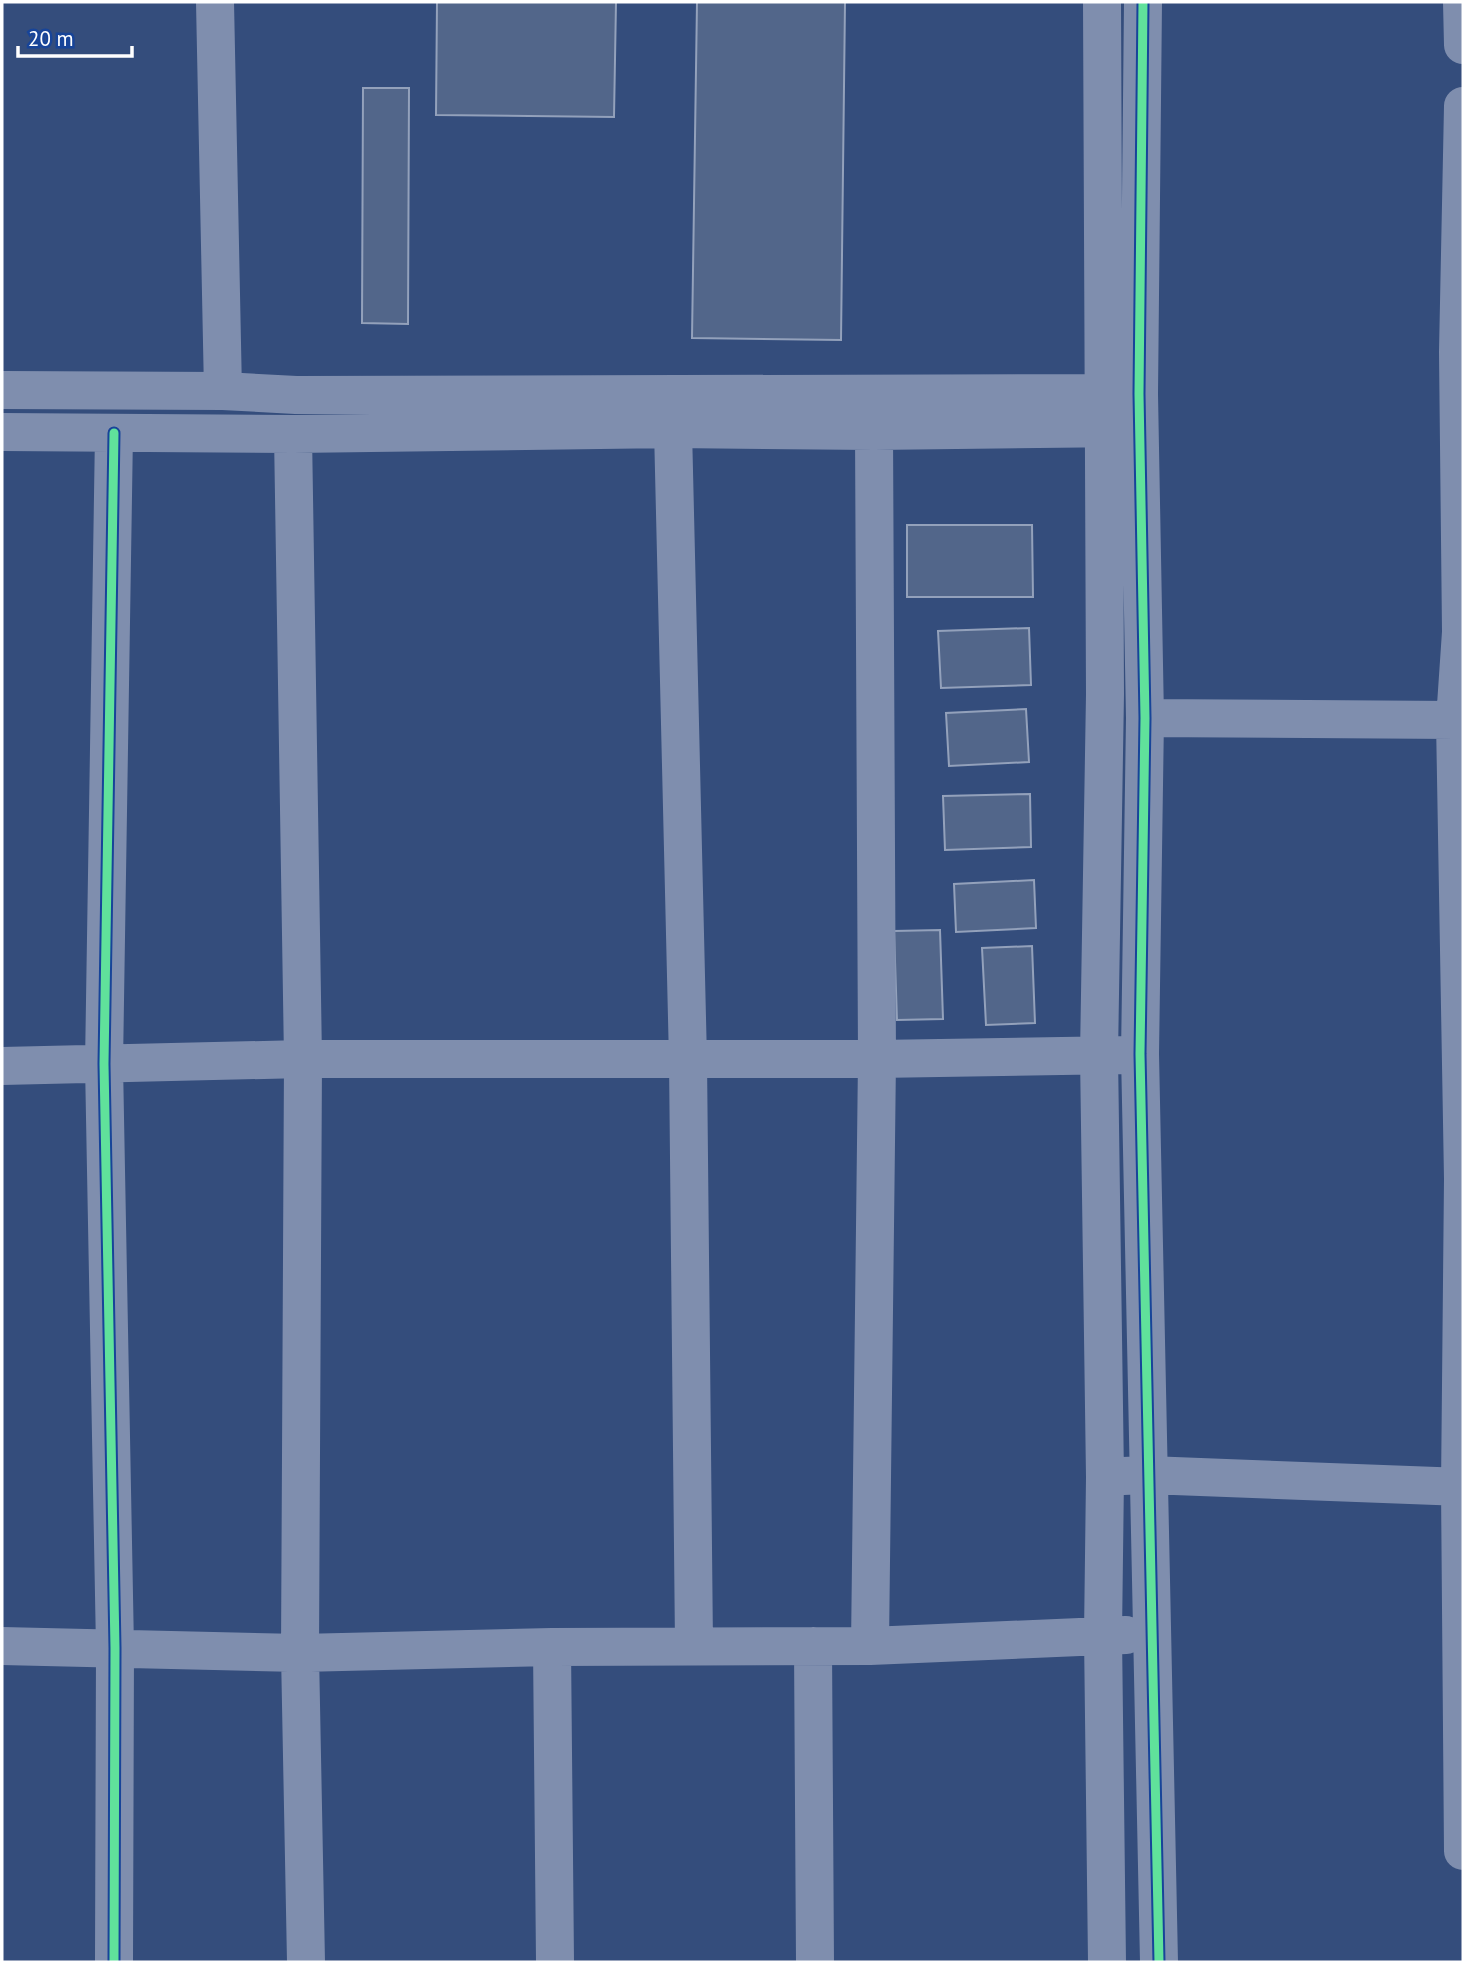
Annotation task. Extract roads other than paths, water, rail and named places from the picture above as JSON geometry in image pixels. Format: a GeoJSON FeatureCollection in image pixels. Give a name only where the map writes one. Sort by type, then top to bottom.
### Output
{"type":"FeatureCollection","features":[{"type":"Feature","properties":{"kind":"street"},"geometry":{"type":"LineString","coordinates":[[215,2],[223,391]]}},
{"type":"Feature","properties":{"kind":"street"},"geometry":{"type":"LineString","coordinates":[[1102,2],[1121,411],[1145,718],[1140,1054],[1159,1962]]}},
{"type":"Feature","properties":{"kind":"street"},"geometry":{"type":"LineString","coordinates":[[1107,1962],[1102,1635],[1105,1477],[1100,1055],[1105,694],[1143,2]]}},
{"type":"Feature","properties":{"kind":"street"},"geometry":{"type":"LineString","coordinates":[[1461,2],[1463,45]]}},
{"type":"Feature","properties":{"kind":"street"},"geometry":{"type":"LineString","coordinates":[[1463,106],[1460,352],[1462,632],[1455,720],[1463,1179],[1463,1851]]}},
{"type":"Feature","properties":{"kind":"street"},"geometry":{"type":"LineString","coordinates":[[2,390],[223,391],[296,395],[1121,411]]}},
{"type":"Feature","properties":{"kind":"street"},"geometry":{"type":"LineString","coordinates":[[2,432],[293,433],[673,429],[874,431],[1121,411]]}},
{"type":"Feature","properties":{"kind":"street"},"geometry":{"type":"LineString","coordinates":[[673,429],[688,1060],[694,1645]]}},
{"type":"Feature","properties":{"kind":"street"},"geometry":{"type":"LineString","coordinates":[[870,1646],[877,1059],[874,431]]}},
{"type":"Feature","properties":{"kind":"street"},"geometry":{"type":"LineString","coordinates":[[114,433],[104,1064],[115,1648],[114,1962]]}},
{"type":"Feature","properties":{"kind":"street"},"geometry":{"type":"LineString","coordinates":[[293,433],[303,1059],[300,1653],[306,1962]]}},
{"type":"Feature","properties":{"kind":"street"},"geometry":{"type":"LineString","coordinates":[[1145,718],[1455,720]]}},
{"type":"Feature","properties":{"kind":"street"},"geometry":{"type":"LineString","coordinates":[[2,1066],[303,1059],[877,1059],[1140,1054]]}},
{"type":"Feature","properties":{"kind":"street"},"geometry":{"type":"LineString","coordinates":[[1105,1477],[1148,1475],[1462,1487]]}},
{"type":"Feature","properties":{"kind":"street"},"geometry":{"type":"LineString","coordinates":[[2,1646],[300,1653],[694,1645],[870,1646],[1153,1635]]}},
{"type":"Feature","properties":{"kind":"street"},"geometry":{"type":"LineString","coordinates":[[813,1646],[815,1962]]}},
{"type":"Feature","properties":{"kind":"street"},"geometry":{"type":"LineString","coordinates":[[552,1647],[555,1962]]}}]}
